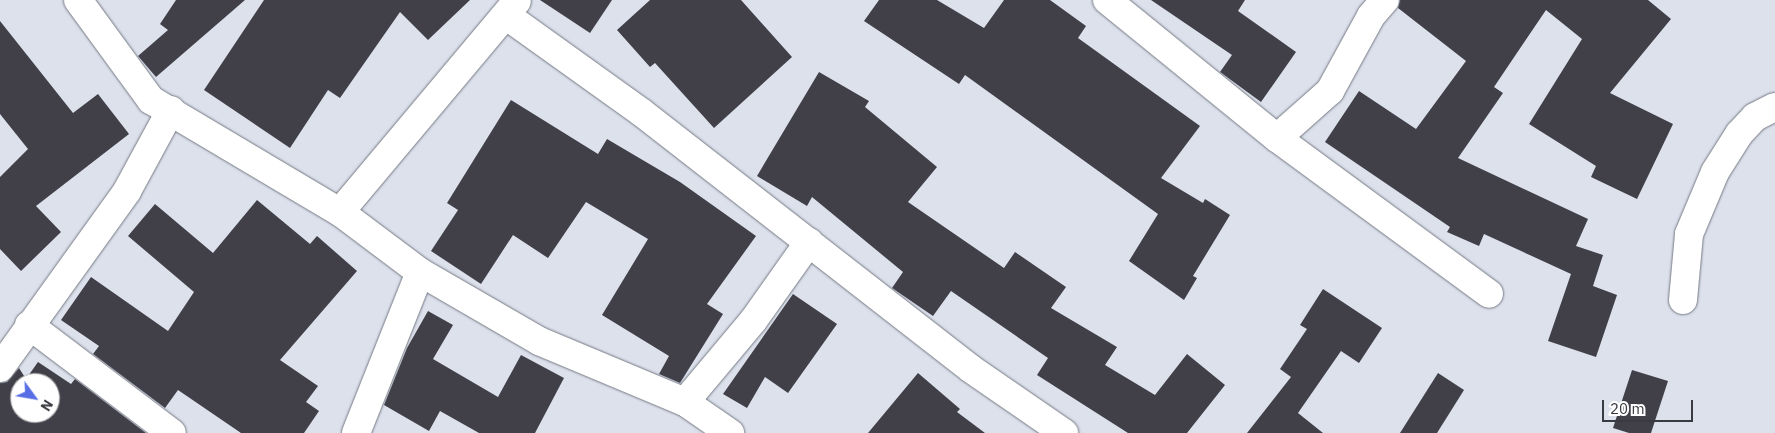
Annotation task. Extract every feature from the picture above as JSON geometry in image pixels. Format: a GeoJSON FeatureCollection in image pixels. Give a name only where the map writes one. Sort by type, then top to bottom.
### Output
{"type":"FeatureCollection","features":[{"type":"Feature","properties":{"kind":"street"},"geometry":{"type":"LineString","coordinates":[[78,0],[151,100],[171,110],[340,212],[420,272],[539,341],[685,402],[730,433]]}},
{"type":"Feature","properties":{"kind":"street"},"geometry":{"type":"LineString","coordinates":[[1107,0],[1277,138],[1489,294]]}},
{"type":"Feature","properties":{"kind":"street"},"geometry":{"type":"LineString","coordinates":[[1277,138],[1330,91],[1371,16],[1385,0]]}},
{"type":"Feature","properties":{"kind":"street"},"geometry":{"type":"LineString","coordinates":[[340,212],[512,8],[641,112],[971,369],[1064,433]]}},
{"type":"Feature","properties":{"kind":"street"},"geometry":{"type":"LineString","coordinates":[[1683,300],[1688,234],[1715,172],[1750,123],[1775,107]]}},
{"type":"Feature","properties":{"kind":"street"},"geometry":{"type":"LineString","coordinates":[[0,368],[29,324],[127,191],[171,110]]}},
{"type":"Feature","properties":{"kind":"street"},"geometry":{"type":"LineString","coordinates":[[685,402],[753,321],[809,242]]}},
{"type":"Feature","properties":{"kind":"street"},"geometry":{"type":"LineString","coordinates":[[356,433],[420,272]]}},
{"type":"Feature","properties":{"kind":"street"},"geometry":{"type":"LineString","coordinates":[[29,324],[172,433]]}},
{"type":"Feature","properties":{"kind":"building"},"geometry":{"type":"Polygon","coordinates":[[[176,0],[245,0],[156,77],[138,56],[168,30],[160,24],[176,0]]]}},
{"type":"Feature","properties":{"kind":"building"},"geometry":{"type":"Polygon","coordinates":[[[264,0],[470,0],[428,40],[400,12],[340,98],[328,90],[290,148],[204,90],[264,0]]]}},
{"type":"Feature","properties":{"kind":"building"},"geometry":{"type":"Polygon","coordinates":[[[540,0],[612,0],[590,33],[540,0]]]}},
{"type":"Feature","properties":{"kind":"building"},"geometry":{"type":"Polygon","coordinates":[[[650,0],[741,0],[792,57],[714,128],[655,63],[650,67],[617,30],[650,0]]]}},
{"type":"Feature","properties":{"kind":"building"},"geometry":{"type":"Polygon","coordinates":[[[879,0],[937,0],[984,28],[1004,0],[1050,0],[1086,26],[1078,38],[1200,126],[1161,178],[1203,203],[1205,199],[1230,215],[1193,276],[1197,278],[1184,300],[1129,261],[1158,214],[965,75],[959,84],[864,21],[879,0]]]}},
{"type":"Feature","properties":{"kind":"building"},"geometry":{"type":"Polygon","coordinates":[[[1151,0],[1245,0],[1238,11],[1296,52],[1261,102],[1220,72],[1232,55],[1151,0]]]}},
{"type":"Feature","properties":{"kind":"building"},"geometry":{"type":"Polygon","coordinates":[[[1400,0],[1648,0],[1671,19],[1610,93],[1673,124],[1637,199],[1591,177],[1596,166],[1529,124],[1582,39],[1546,10],[1494,87],[1503,93],[1458,158],[1588,219],[1576,246],[1603,255],[1593,286],[1617,295],[1596,357],[1548,341],[1571,274],[1484,234],[1479,246],[1447,232],[1450,227],[1325,142],[1359,91],[1416,129],[1466,61],[1398,8],[1400,0]]]}},
{"type":"Feature","properties":{"kind":"building"},"geometry":{"type":"Polygon","coordinates":[[[0,21],[73,113],[98,94],[129,134],[36,206],[61,232],[21,271],[0,249],[0,177],[28,149],[0,114],[0,21]]]}},
{"type":"Feature","properties":{"kind":"building"},"geometry":{"type":"Polygon","coordinates":[[[819,72],[869,101],[865,107],[937,167],[908,202],[1004,268],[1015,252],[1066,287],[1051,308],[1117,347],[1105,365],[1155,395],[1187,354],[1225,385],[1187,433],[1128,433],[1037,375],[1048,358],[951,291],[933,316],[892,288],[903,272],[812,197],[807,206],[757,176],[819,72]]]}},
{"type":"Feature","properties":{"kind":"building"},"geometry":{"type":"Polygon","coordinates":[[[511,100],[598,154],[607,139],[680,182],[756,236],[707,304],[723,314],[680,383],[659,374],[669,356],[602,315],[648,239],[586,202],[548,258],[513,235],[481,284],[431,251],[458,210],[447,203],[511,100]]]}},
{"type":"Feature","properties":{"kind":"building"},"geometry":{"type":"Polygon","coordinates":[[[257,200],[310,244],[317,236],[357,271],[280,360],[318,386],[306,402],[319,411],[304,433],[241,433],[178,390],[165,408],[93,354],[99,346],[61,320],[91,277],[168,331],[194,292],[128,236],[155,204],[213,253],[257,200]]]}},
{"type":"Feature","properties":{"kind":"building"},"geometry":{"type":"Polygon","coordinates":[[[1323,289],[1382,328],[1359,363],[1341,351],[1298,413],[1323,433],[1247,433],[1291,377],[1280,369],[1307,329],[1300,325],[1323,289]]]}},
{"type":"Feature","properties":{"kind":"building"},"geometry":{"type":"Polygon","coordinates":[[[793,294],[837,324],[788,393],[765,377],[747,408],[723,394],[793,294]]]}},
{"type":"Feature","properties":{"kind":"building"},"geometry":{"type":"Polygon","coordinates":[[[428,311],[453,325],[433,359],[498,397],[521,355],[564,378],[535,433],[479,433],[440,411],[429,431],[384,405],[407,348],[428,311]]]}},
{"type":"Feature","properties":{"kind":"building"},"geometry":{"type":"Polygon","coordinates":[[[38,362],[54,373],[30,373],[38,362]]]}},
{"type":"Feature","properties":{"kind":"building"},"geometry":{"type":"Polygon","coordinates":[[[19,368],[22,373],[15,373],[19,368]]]}},
{"type":"Feature","properties":{"kind":"building"},"geometry":{"type":"Polygon","coordinates":[[[1632,370],[1668,381],[1651,433],[1629,433],[1613,428],[1632,370]]]}},
{"type":"Feature","properties":{"kind":"building"},"geometry":{"type":"Polygon","coordinates":[[[918,373],[960,409],[957,412],[985,433],[868,433],[918,373]]]}},
{"type":"Feature","properties":{"kind":"building"},"geometry":{"type":"Polygon","coordinates":[[[1438,373],[1464,390],[1437,433],[1400,433],[1438,373]]]}},
{"type":"Feature","properties":{"kind":"building"},"geometry":{"type":"Polygon","coordinates":[[[60,377],[71,384],[75,379],[146,433],[0,433],[0,383],[7,382],[10,378],[10,423],[60,423],[60,377]]]}}]}
